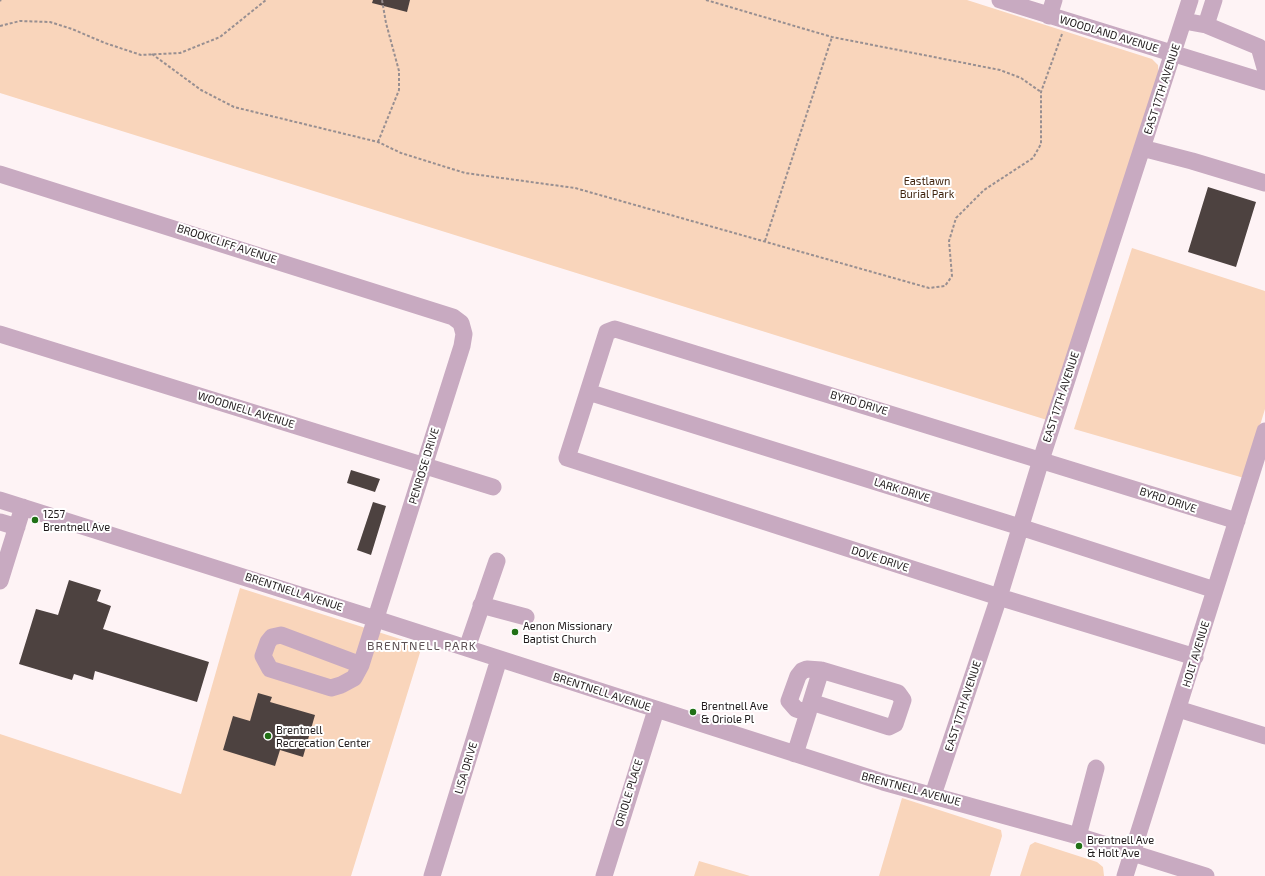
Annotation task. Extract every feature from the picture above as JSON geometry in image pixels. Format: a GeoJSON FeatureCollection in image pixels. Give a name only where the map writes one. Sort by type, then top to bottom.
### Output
{"type":"FeatureCollection","features":[{"type":"Feature","properties":{"kind":"street","name":"WOODLAND AVENUE"},"geometry":{"type":"LineString","coordinates":[[1000,0],[1052,8],[1067,21],[1173,55],[1265,82]]}},
{"type":"Feature","properties":{"kind":"street","name":"EAST 17TH AVENUE"},"geometry":{"type":"LineString","coordinates":[[933,795],[999,597],[1041,460],[1190,0]]}},
{"type":"Feature","properties":{"kind":"street"},"geometry":{"type":"LineString","coordinates":[[1206,25],[1214,0]]}},
{"type":"Feature","properties":{"kind":"street"},"geometry":{"type":"LineString","coordinates":[[1184,21],[1206,25],[1259,47],[1265,68]]}},
{"type":"Feature","properties":{"kind":"street"},"geometry":{"type":"LineString","coordinates":[[1142,148],[1265,183]]}},
{"type":"Feature","properties":{"kind":"street","name":"BROOKCLIFF AVENUE"},"geometry":{"type":"LineString","coordinates":[[0,174],[453,317]]}},
{"type":"Feature","properties":{"kind":"street","name":"PENROSE DRIVE"},"geometry":{"type":"LineString","coordinates":[[361,665],[281,635],[272,637],[268,642],[263,656],[270,669],[331,688],[341,685],[354,678],[361,665],[376,619],[462,346],[464,334],[461,323],[453,317]]}},
{"type":"Feature","properties":{"kind":"street","name":"BYRD DRIVE"},"geometry":{"type":"LineString","coordinates":[[567,458],[607,332],[616,329],[1237,521]]}},
{"type":"Feature","properties":{"kind":"street","name":"WOODNELL AVENUE"},"geometry":{"type":"LineString","coordinates":[[0,334],[493,487]]}},
{"type":"Feature","properties":{"kind":"street","name":"LARK DRIVE"},"geometry":{"type":"LineString","coordinates":[[588,392],[1020,527],[1215,590]]}},
{"type":"Feature","properties":{"kind":"street","name":"HOLT AVENUE"},"geometry":{"type":"LineString","coordinates":[[1125,876],[1265,431]]}},
{"type":"Feature","properties":{"kind":"street","name":"DOVE DRIVE"},"geometry":{"type":"LineString","coordinates":[[567,458],[999,597],[1195,657]]}},
{"type":"Feature","properties":{"kind":"street","name":"BRENTNELL AVENUE"},"geometry":{"type":"LineString","coordinates":[[0,500],[883,782],[1078,836],[1206,876]]}},
{"type":"Feature","properties":{"kind":"street"},"geometry":{"type":"LineString","coordinates":[[0,581],[23,507]]}},
{"type":"Feature","properties":{"kind":"street"},"geometry":{"type":"LineString","coordinates":[[0,522],[17,528]]}},
{"type":"Feature","properties":{"kind":"street"},"geometry":{"type":"LineString","coordinates":[[466,648],[497,561]]}},
{"type":"Feature","properties":{"kind":"street"},"geometry":{"type":"LineString","coordinates":[[481,605],[526,617]]}},
{"type":"Feature","properties":{"kind":"street","name":"LISA DRIVE"},"geometry":{"type":"LineString","coordinates":[[432,876],[499,659]]}},
{"type":"Feature","properties":{"kind":"street"},"geometry":{"type":"LineString","coordinates":[[807,669],[821,670],[898,693],[903,700],[896,724],[890,727],[810,707],[796,709],[789,701],[798,676],[802,671],[807,669]]}},
{"type":"Feature","properties":{"kind":"street"},"geometry":{"type":"LineString","coordinates":[[795,754],[810,707]]}},
{"type":"Feature","properties":{"kind":"street","name":"ORIOLE PLACE"},"geometry":{"type":"LineString","coordinates":[[604,876],[656,710]]}},
{"type":"Feature","properties":{"kind":"street"},"geometry":{"type":"LineString","coordinates":[[1178,710],[1265,736]]}},
{"type":"Feature","properties":{"kind":"street"},"geometry":{"type":"LineString","coordinates":[[1078,836],[1096,768]]}},
{"type":"Feature","properties":{"kind":"path"},"geometry":{"type":"LineString","coordinates":[[0,26],[20,21],[50,22],[141,55],[180,53],[220,37],[266,0]]}},
{"type":"Feature","properties":{"kind":"path"},"geometry":{"type":"LineString","coordinates":[[378,142],[399,90],[399,71],[386,23],[382,0]]}},
{"type":"Feature","properties":{"kind":"path"},"geometry":{"type":"LineString","coordinates":[[706,0],[832,37],[1000,70],[1021,78],[1041,92]]}},
{"type":"Feature","properties":{"kind":"path"},"geometry":{"type":"LineString","coordinates":[[152,54],[201,90],[234,107],[378,142],[401,153],[465,173],[575,188],[929,288],[945,286],[952,276],[949,241],[956,218],[984,190],[1033,158],[1042,144],[1041,92],[1067,21]]}},
{"type":"Feature","properties":{"kind":"path"},"geometry":{"type":"LineString","coordinates":[[764,241],[832,37]]}},
{"type":"Feature","properties":{"kind":"green space","name":"Eastlawn Burial Park"},"geometry":{"type":"Polygon","coordinates":[[[0,0],[967,0],[1152,59],[1158,65],[1159,81],[1047,420],[0,93],[0,0]]]}},
{"type":"Feature","properties":{"kind":"green space"},"geometry":{"type":"Polygon","coordinates":[[[1132,248],[1265,291],[1265,409],[1244,478],[1074,429],[1132,248]]]}},
{"type":"Feature","properties":{"kind":"green space","name":"BRENTNELL PARK"},"geometry":{"type":"Polygon","coordinates":[[[240,588],[422,646],[351,876],[0,876],[0,734],[181,794],[240,588]]]}},
{"type":"Feature","properties":{"kind":"green space"},"geometry":{"type":"Polygon","coordinates":[[[902,798],[1001,830],[1002,836],[990,876],[879,876],[902,798]]]}},
{"type":"Feature","properties":{"kind":"green space"},"geometry":{"type":"Polygon","coordinates":[[[1035,842],[1097,862],[1103,867],[1104,876],[1020,876],[1030,845],[1035,842]]]}},
{"type":"Feature","properties":{"kind":"green space"},"geometry":{"type":"Polygon","coordinates":[[[699,861],[750,876],[694,876],[699,861]]]}},
{"type":"Feature","properties":{"kind":"building"},"geometry":{"type":"Polygon","coordinates":[[[373,0],[410,0],[407,12],[372,3],[373,0]]]}},
{"type":"Feature","properties":{"kind":"building"},"geometry":{"type":"Polygon","coordinates":[[[1208,187],[1256,202],[1236,267],[1188,252],[1208,187]]]}},
{"type":"Feature","properties":{"kind":"building"},"geometry":{"type":"Polygon","coordinates":[[[351,470],[380,479],[375,492],[347,483],[351,470]]]}},
{"type":"Feature","properties":{"kind":"building"},"geometry":{"type":"Polygon","coordinates":[[[373,502],[386,506],[371,555],[357,550],[373,502]]]}},
{"type":"Feature","properties":{"kind":"building"},"geometry":{"type":"Polygon","coordinates":[[[69,580],[101,590],[97,601],[111,606],[103,629],[209,662],[197,702],[95,671],[93,680],[74,674],[72,680],[19,664],[36,609],[58,615],[69,580]]]}},
{"type":"Feature","properties":{"kind":"building","name":"Brentnell Recrecation Center"},"geometry":{"type":"Polygon","coordinates":[[[258,693],[272,697],[270,702],[315,715],[303,757],[280,750],[275,766],[223,750],[233,716],[250,721],[258,693]]]}},
{"type":"Feature","properties":{"kind":"place","name":"1257 Brentnell Ave"},"geometry":{"type":"Point","coordinates":[35,520]}},
{"type":"Feature","properties":{"kind":"place","name":"Aenon Missionary Baptist Church"},"geometry":{"type":"Point","coordinates":[515,632]}},
{"type":"Feature","properties":{"kind":"place","name":"Brentnell Ave & Oriole Pl"},"geometry":{"type":"Point","coordinates":[693,712]}},
{"type":"Feature","properties":{"kind":"place","name":"Brentnell Recrecation Center"},"geometry":{"type":"Point","coordinates":[268,736]}},
{"type":"Feature","properties":{"kind":"place","name":"Brentnell Ave & Holt Ave"},"geometry":{"type":"Point","coordinates":[1079,846]}},
{"type":"Feature","properties":{"kind":"district","name":"BRENTNELL PARK"},"geometry":{"type":"Point","coordinates":[422,646]}}]}
